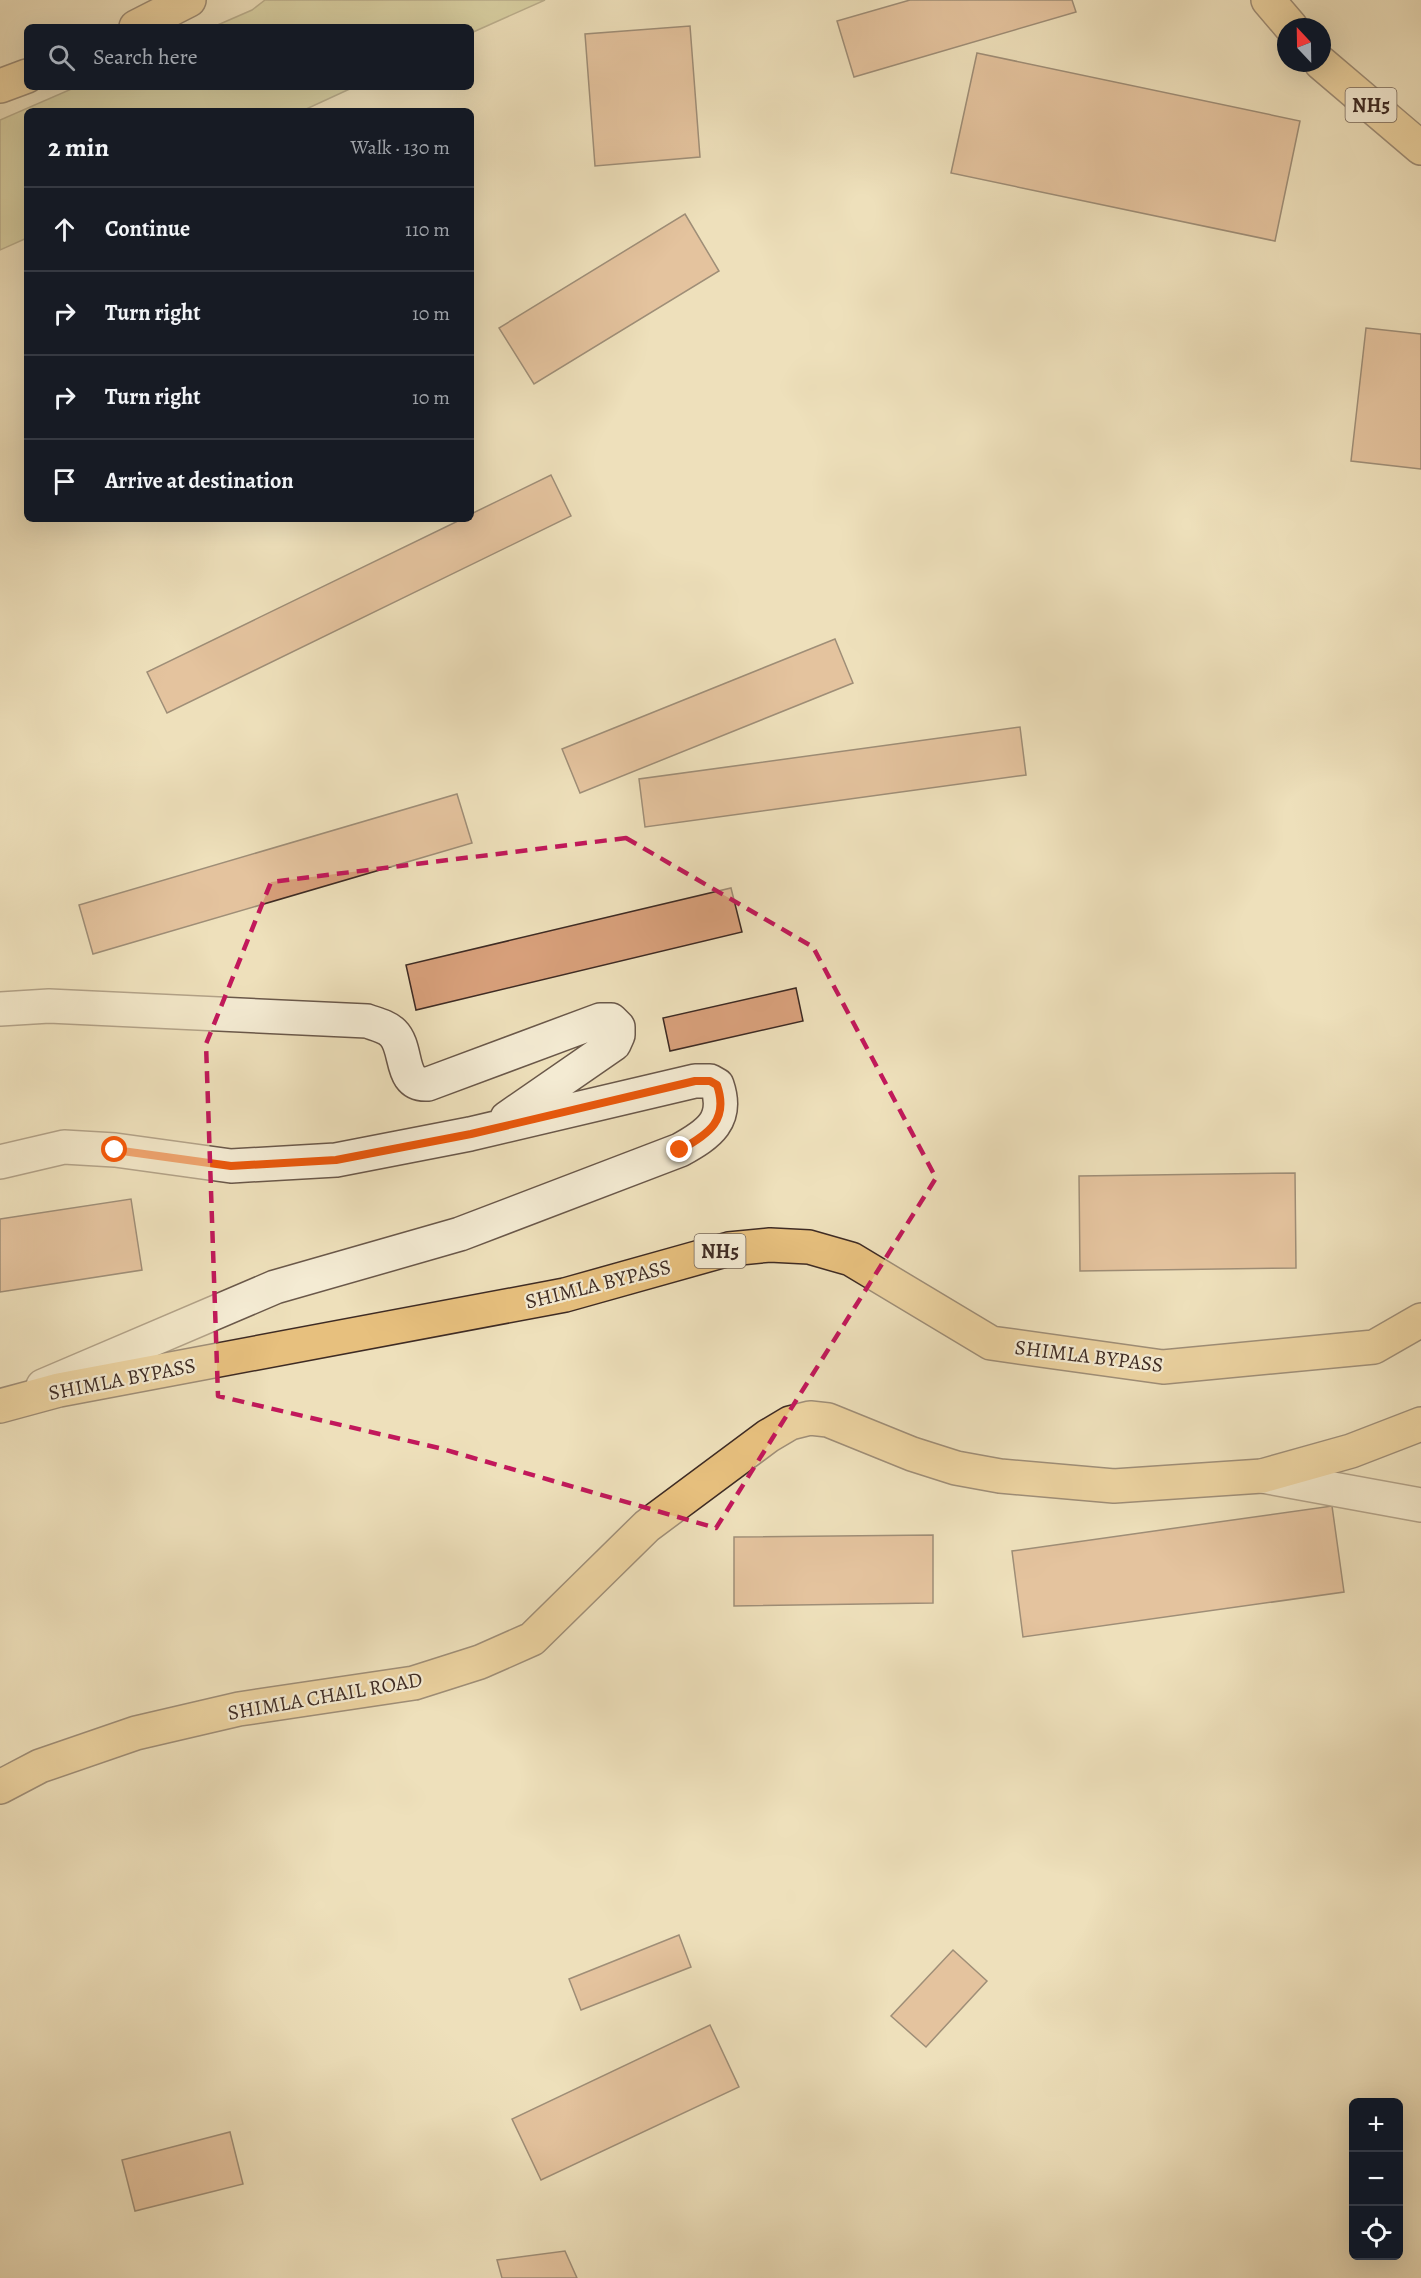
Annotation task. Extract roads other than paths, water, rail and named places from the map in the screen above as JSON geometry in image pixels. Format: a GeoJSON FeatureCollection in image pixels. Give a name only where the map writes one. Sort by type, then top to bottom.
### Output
{"type":"FeatureCollection","features":[{"type":"Feature","properties":{"kind":"main road"},"geometry":{"type":"LineString","coordinates":[[142,24],[189,0]]}},
{"type":"Feature","properties":{"kind":"main road"},"geometry":{"type":"LineString","coordinates":[[1268,0],[1283,18]]}},
{"type":"Feature","properties":{"kind":"main road","name":"NH5"},"geometry":{"type":"LineString","coordinates":[[1331,72],[1421,148]]}},
{"type":"Feature","properties":{"kind":"main road"},"geometry":{"type":"LineString","coordinates":[[0,86],[24,77]]}},
{"type":"Feature","properties":{"kind":"main road","name":"SHIMLA BYPASS"},"geometry":{"type":"LineString","coordinates":[[0,1405],[58,1390],[565,1295],[729,1249],[770,1245],[809,1247],[851,1259],[991,1343],[1163,1367],[1374,1347],[1421,1320]]}},
{"type":"Feature","properties":{"kind":"main road","name":"SHIMLA CHAIL ROAD"},"geometry":{"type":"LineString","coordinates":[[0,1787],[40,1766],[136,1733],[240,1708],[414,1683],[480,1662],[532,1639],[647,1526],[768,1436],[790,1423],[810,1418],[828,1420],[912,1454],[956,1468],[1000,1476],[1114,1486],[1262,1476],[1351,1451],[1421,1424]]}},
{"type":"Feature","properties":{"kind":"street"},"geometry":{"type":"LineString","coordinates":[[0,1009],[49,1006],[367,1021],[386,1028],[394,1034],[410,1079],[419,1084],[428,1084],[600,1020],[611,1020],[618,1027],[618,1035],[614,1044],[492,1129]]}},
{"type":"Feature","properties":{"kind":"street"},"geometry":{"type":"LineString","coordinates":[[0,1162],[64,1147],[115,1150],[231,1166],[290,1164],[336,1160],[492,1129],[695,1081],[710,1081],[717,1085],[722,1100],[713,1127],[699,1139],[680,1150],[460,1234],[275,1287],[0,1405]]}},
{"type":"Feature","properties":{"kind":"street"},"geometry":{"type":"LineString","coordinates":[[1262,1476],[1421,1505]]}}]}
